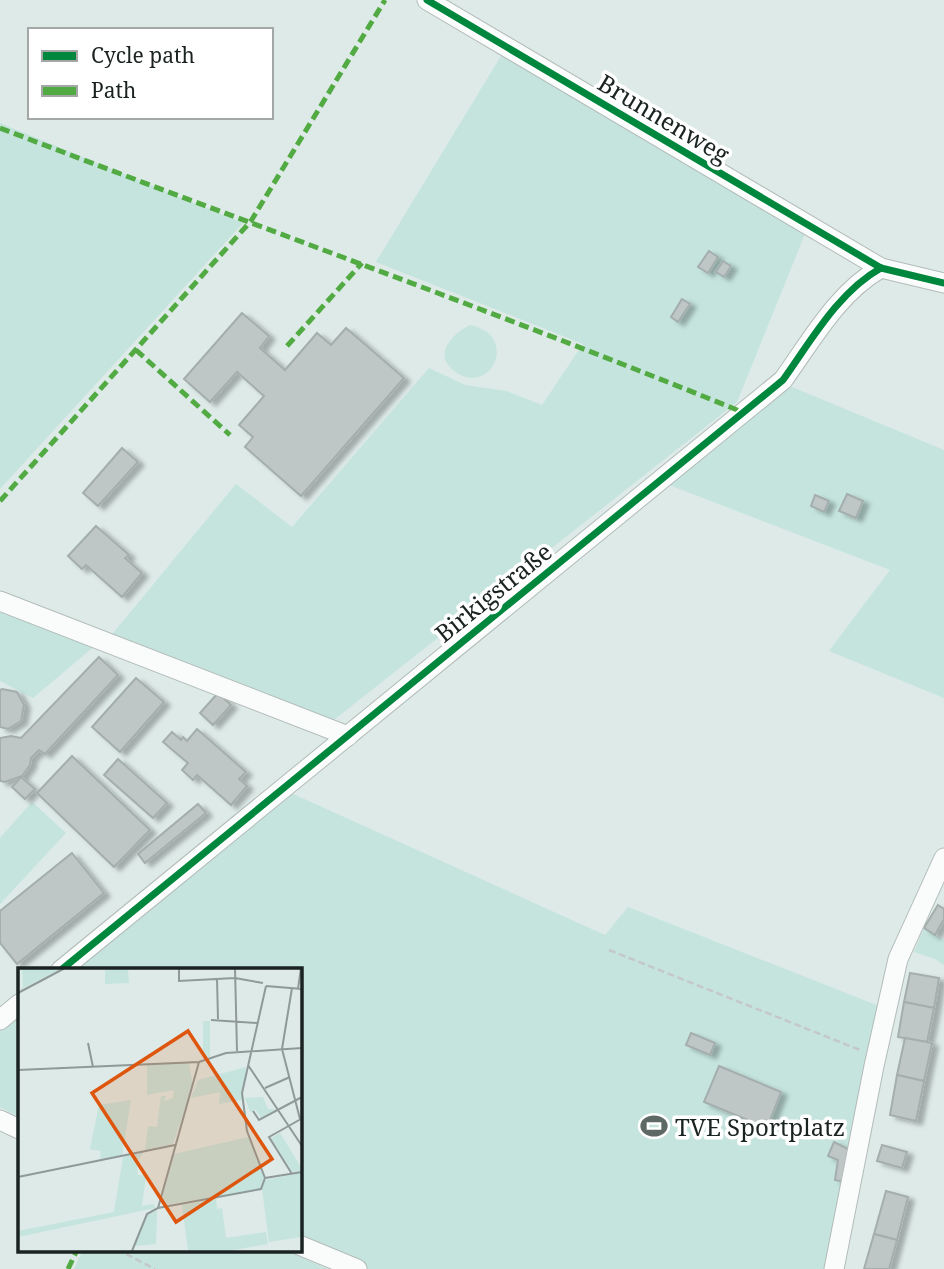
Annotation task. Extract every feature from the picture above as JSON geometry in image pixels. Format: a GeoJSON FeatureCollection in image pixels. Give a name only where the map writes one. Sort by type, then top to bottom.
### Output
{"type":"FeatureCollection","features":[{"type":"Feature","properties":{"kind":"street","name":"Brunnenweg"},"geometry":{"type":"LineString","coordinates":[[427,0],[881,268]]}},
{"type":"Feature","properties":{"kind":"street"},"geometry":{"type":"LineString","coordinates":[[881,268],[944,284]]}},
{"type":"Feature","properties":{"kind":"street","name":"Birkigstraße"},"geometry":{"type":"LineString","coordinates":[[63,968],[783,380],[832,313],[863,278],[881,268]]}},
{"type":"Feature","properties":{"kind":"street"},"geometry":{"type":"LineString","coordinates":[[0,601],[348,736]]}},
{"type":"Feature","properties":{"kind":"street"},"geometry":{"type":"LineString","coordinates":[[834,1269],[898,959],[944,858]]}},
{"type":"Feature","properties":{"kind":"street"},"geometry":{"type":"LineString","coordinates":[[0,1020],[18,1005]]}},
{"type":"Feature","properties":{"kind":"street"},"geometry":{"type":"LineString","coordinates":[[0,1120],[18,1129]]}},
{"type":"Feature","properties":{"kind":"street"},"geometry":{"type":"LineString","coordinates":[[301,1246],[357,1269]]}},
{"type":"Feature","properties":{"kind":"path"},"geometry":{"type":"LineString","coordinates":[[609,950],[876,1056]]}},
{"type":"Feature","properties":{"kind":"path"},"geometry":{"type":"LineString","coordinates":[[767,1126],[772,1128]]}},
{"type":"Feature","properties":{"kind":"path"},"geometry":{"type":"LineString","coordinates":[[126,1254],[155,1269]]}},
{"type":"Feature","properties":{"kind":"green space"},"geometry":{"type":"Polygon","coordinates":[[[504,51],[807,229],[737,402],[330,723],[109,638],[236,484],[292,527],[429,368],[465,385],[506,391],[542,405],[583,344],[376,262],[504,51]]]}},
{"type":"Feature","properties":{"kind":"green space"},"geometry":{"type":"Polygon","coordinates":[[[0,123],[243,223],[0,489],[0,123]]]}},
{"type":"Feature","properties":{"kind":"green space"},"geometry":{"type":"Polygon","coordinates":[[[470,325],[485,331],[494,340],[497,352],[488,372],[478,377],[466,377],[453,370],[445,357],[445,351],[452,339],[470,325]]]}},
{"type":"Feature","properties":{"kind":"green space"},"geometry":{"type":"Polygon","coordinates":[[[792,387],[944,450],[944,698],[829,651],[890,570],[664,483],[756,410],[792,387]]]}},
{"type":"Feature","properties":{"kind":"green space"},"geometry":{"type":"Polygon","coordinates":[[[0,609],[96,645],[33,698],[0,681],[0,609]]]}},
{"type":"Feature","properties":{"kind":"green space"},"geometry":{"type":"Polygon","coordinates":[[[291,793],[605,935],[628,907],[884,1008],[826,1269],[369,1269],[301,1241],[301,968],[74,968],[291,793]]]}},
{"type":"Feature","properties":{"kind":"green space"},"geometry":{"type":"Polygon","coordinates":[[[32,802],[66,833],[0,904],[0,838],[32,802]]]}},
{"type":"Feature","properties":{"kind":"green space"},"geometry":{"type":"Polygon","coordinates":[[[924,928],[944,940],[944,965],[914,952],[924,928]]]}},
{"type":"Feature","properties":{"kind":"green space"},"geometry":{"type":"Polygon","coordinates":[[[18,1014],[18,1116],[0,1107],[0,1028],[18,1014]]]}},
{"type":"Feature","properties":{"kind":"green space"},"geometry":{"type":"Polygon","coordinates":[[[82,1252],[289,1252],[328,1269],[74,1269],[82,1252]]]}},
{"type":"Feature","properties":{"kind":"building"},"geometry":{"type":"Polygon","coordinates":[[[709,251],[718,257],[708,273],[698,267],[709,251]]]}},
{"type":"Feature","properties":{"kind":"building"},"geometry":{"type":"Polygon","coordinates":[[[723,261],[731,266],[724,277],[716,272],[723,261]]]}},
{"type":"Feature","properties":{"kind":"building"},"geometry":{"type":"Polygon","coordinates":[[[682,299],[690,304],[678,322],[671,317],[682,299]]]}},
{"type":"Feature","properties":{"kind":"building"},"geometry":{"type":"Polygon","coordinates":[[[242,313],[269,336],[260,348],[285,370],[317,333],[331,345],[346,328],[404,378],[301,496],[245,447],[253,437],[239,425],[264,396],[237,372],[210,402],[184,379],[242,313]]]}},
{"type":"Feature","properties":{"kind":"building"},"geometry":{"type":"Polygon","coordinates":[[[122,448],[138,462],[98,506],[83,493],[122,448]]]}},
{"type":"Feature","properties":{"kind":"building"},"geometry":{"type":"Polygon","coordinates":[[[847,494],[863,501],[856,518],[839,511],[847,494]]]}},
{"type":"Feature","properties":{"kind":"building"},"geometry":{"type":"Polygon","coordinates":[[[815,495],[829,501],[824,512],[811,506],[815,495]]]}},
{"type":"Feature","properties":{"kind":"building"},"geometry":{"type":"Polygon","coordinates":[[[96,526],[129,555],[125,558],[142,573],[122,597],[86,565],[82,569],[68,556],[96,526]]]}},
{"type":"Feature","properties":{"kind":"building"},"geometry":{"type":"Polygon","coordinates":[[[99,657],[118,675],[45,754],[39,750],[31,758],[30,765],[22,776],[0,781],[0,738],[21,738],[99,657]]]}},
{"type":"Feature","properties":{"kind":"building"},"geometry":{"type":"Polygon","coordinates":[[[136,678],[164,702],[120,752],[92,727],[136,678]]]}},
{"type":"Feature","properties":{"kind":"building"},"geometry":{"type":"Polygon","coordinates":[[[2,689],[17,692],[24,705],[21,721],[8,729],[0,727],[2,689]]]}},
{"type":"Feature","properties":{"kind":"building"},"geometry":{"type":"Polygon","coordinates":[[[218,693],[231,705],[213,725],[200,713],[218,693]]]}},
{"type":"Feature","properties":{"kind":"building"},"geometry":{"type":"Polygon","coordinates":[[[197,729],[246,772],[239,779],[247,786],[231,805],[197,775],[193,780],[182,770],[188,763],[163,742],[172,732],[181,740],[183,737],[187,741],[197,729]]]}},
{"type":"Feature","properties":{"kind":"building"},"geometry":{"type":"Polygon","coordinates":[[[72,756],[150,830],[114,867],[37,793],[72,756]]]}},
{"type":"Feature","properties":{"kind":"building"},"geometry":{"type":"Polygon","coordinates":[[[118,759],[167,803],[153,818],[104,775],[118,759]]]}},
{"type":"Feature","properties":{"kind":"building"},"geometry":{"type":"Polygon","coordinates":[[[21,777],[35,789],[25,799],[12,787],[21,777]]]}},
{"type":"Feature","properties":{"kind":"building"},"geometry":{"type":"Polygon","coordinates":[[[198,804],[206,813],[145,863],[138,854],[198,804]]]}},
{"type":"Feature","properties":{"kind":"building"},"geometry":{"type":"Polygon","coordinates":[[[72,853],[104,893],[17,964],[0,943],[0,911],[72,853]]]}},
{"type":"Feature","properties":{"kind":"building"},"geometry":{"type":"Polygon","coordinates":[[[938,905],[944,909],[944,919],[935,935],[924,928],[938,905]]]}},
{"type":"Feature","properties":{"kind":"building"},"geometry":{"type":"Polygon","coordinates":[[[910,973],[939,978],[934,1008],[904,1002],[910,973]]]}},
{"type":"Feature","properties":{"kind":"building"},"geometry":{"type":"Polygon","coordinates":[[[904,1002],[934,1008],[927,1042],[898,1037],[904,1002]]]}},
{"type":"Feature","properties":{"kind":"building"},"geometry":{"type":"Polygon","coordinates":[[[691,1033],[715,1043],[710,1055],[686,1045],[691,1033]]]}},
{"type":"Feature","properties":{"kind":"building"},"geometry":{"type":"Polygon","coordinates":[[[905,1038],[932,1043],[924,1081],[897,1075],[905,1038]]]}},
{"type":"Feature","properties":{"kind":"building"},"geometry":{"type":"Polygon","coordinates":[[[719,1066],[781,1092],[767,1128],[704,1102],[719,1066]]]}},
{"type":"Feature","properties":{"kind":"building"},"geometry":{"type":"Polygon","coordinates":[[[897,1075],[924,1081],[916,1121],[890,1115],[897,1075]]]}},
{"type":"Feature","properties":{"kind":"building"},"geometry":{"type":"Polygon","coordinates":[[[834,1142],[852,1151],[845,1182],[835,1180],[838,1160],[828,1156],[834,1142]]]}},
{"type":"Feature","properties":{"kind":"building"},"geometry":{"type":"Polygon","coordinates":[[[882,1145],[907,1152],[902,1168],[877,1161],[882,1145]]]}},
{"type":"Feature","properties":{"kind":"building"},"geometry":{"type":"Polygon","coordinates":[[[886,1191],[908,1197],[897,1240],[874,1234],[886,1191]]]}},
{"type":"Feature","properties":{"kind":"building"},"geometry":{"type":"Polygon","coordinates":[[[874,1234],[897,1240],[889,1269],[864,1269],[874,1234]]]}},
{"type":"Feature","properties":{"kind":"marked path"},"geometry":{"type":"LineString","coordinates":[[0,501],[251,221],[385,0]]}},
{"type":"Feature","properties":{"kind":"marked path"},"geometry":{"type":"LineString","coordinates":[[0,128],[465,303],[742,412]]}},
{"type":"Feature","properties":{"kind":"marked path"},"geometry":{"type":"LineString","coordinates":[[287,346],[362,263]]}},
{"type":"Feature","properties":{"kind":"marked path"},"geometry":{"type":"LineString","coordinates":[[136,350],[230,435]]}},
{"type":"Feature","properties":{"kind":"marked path"},"geometry":{"type":"LineString","coordinates":[[68,1269],[76,1252]]}},
{"type":"Feature","properties":{"kind":"cycle path"},"geometry":{"type":"LineString","coordinates":[[427,0],[881,268],[944,283]]}},
{"type":"Feature","properties":{"kind":"cycle path"},"geometry":{"type":"LineString","coordinates":[[63,968],[783,380],[838,304],[851,290],[881,268]]}},
{"type":"Feature","properties":{"kind":"place","name":"TVE Sportplatz"},"geometry":{"type":"Point","coordinates":[654,1126]}}]}
